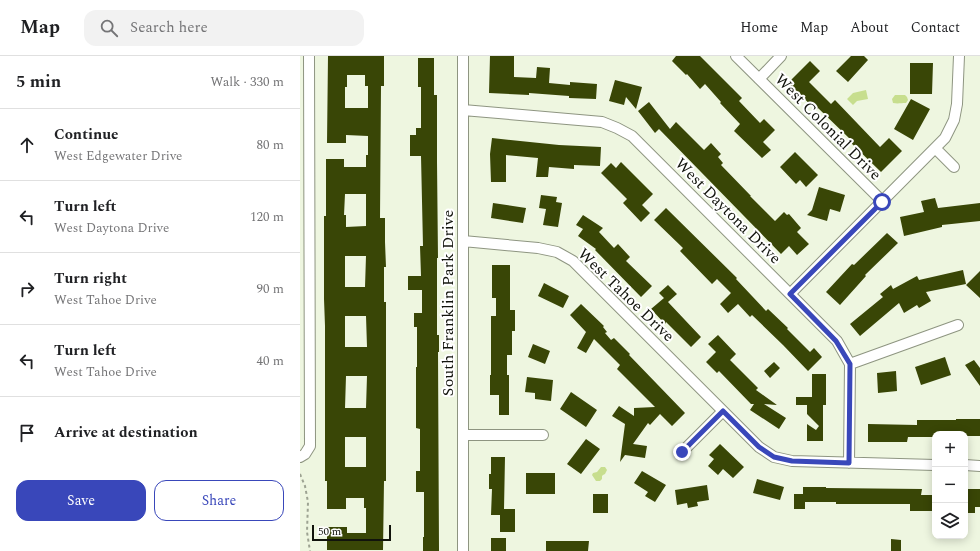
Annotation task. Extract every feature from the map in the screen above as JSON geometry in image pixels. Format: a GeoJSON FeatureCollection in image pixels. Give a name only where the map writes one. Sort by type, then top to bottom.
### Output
{"type":"FeatureCollection","features":[{"type":"Feature","properties":{"kind":"street"},"geometry":{"type":"LineString","coordinates":[[300,457],[305,454],[310,446],[305,284],[308,56]]}},
{"type":"Feature","properties":{"kind":"street","name":"South Franklin Park Drive"},"geometry":{"type":"LineString","coordinates":[[463,56],[463,551]]}},
{"type":"Feature","properties":{"kind":"street","name":"West Colonial Drive"},"geometry":{"type":"LineString","coordinates":[[736,56],[882,202]]}},
{"type":"Feature","properties":{"kind":"street"},"geometry":{"type":"LineString","coordinates":[[759,79],[781,56]]}},
{"type":"Feature","properties":{"kind":"street"},"geometry":{"type":"LineString","coordinates":[[790,294],[945,138],[954,120],[957,104],[959,56]]}},
{"type":"Feature","properties":{"kind":"street","name":"West Daytona Drive"},"geometry":{"type":"LineString","coordinates":[[463,110],[602,122],[632,136],[836,341],[850,364]]}},
{"type":"Feature","properties":{"kind":"street"},"geometry":{"type":"LineString","coordinates":[[935,148],[954,167]]}},
{"type":"Feature","properties":{"kind":"street","name":"West Tahoe Drive"},"geometry":{"type":"LineString","coordinates":[[463,241],[538,248],[557,252],[573,262],[759,447],[774,457],[792,461],[932,465]]}},
{"type":"Feature","properties":{"kind":"street"},"geometry":{"type":"LineString","coordinates":[[849,463],[850,364],[958,325]]}},
{"type":"Feature","properties":{"kind":"street"},"geometry":{"type":"LineString","coordinates":[[682,452],[723,411]]}},
{"type":"Feature","properties":{"kind":"street"},"geometry":{"type":"LineString","coordinates":[[463,435],[543,435]]}},
{"type":"Feature","properties":{"kind":"street"},"geometry":{"type":"LineString","coordinates":[[968,465],[980,466]]}},
{"type":"Feature","properties":{"kind":"path"},"geometry":{"type":"LineString","coordinates":[[300,474],[305,486],[308,502],[308,532],[310,551]]}},
{"type":"Feature","properties":{"kind":"shaded area"},"geometry":{"type":"Polygon","coordinates":[[[866,90],[868,99],[857,101],[853,105],[847,99],[853,93],[866,90]]]}},
{"type":"Feature","properties":{"kind":"shaded area"},"geometry":{"type":"Polygon","coordinates":[[[895,95],[905,95],[908,100],[906,103],[893,103],[892,99],[895,95]]]}},
{"type":"Feature","properties":{"kind":"shaded area"},"geometry":{"type":"Polygon","coordinates":[[[601,467],[605,467],[607,470],[600,481],[596,481],[592,475],[601,467]]]}},
{"type":"Feature","properties":{"kind":"building"},"geometry":{"type":"Polygon","coordinates":[[[328,56],[384,56],[384,86],[381,86],[380,218],[385,218],[386,267],[384,267],[384,302],[386,302],[386,481],[384,481],[383,550],[327,550],[327,527],[347,527],[347,533],[366,533],[366,508],[364,508],[364,498],[346,498],[346,509],[327,509],[327,481],[325,481],[324,299],[326,159],[344,159],[344,167],[366,167],[366,155],[368,155],[368,136],[346,135],[346,143],[327,143],[328,56]],[[347,75],[347,87],[345,87],[345,108],[368,108],[368,86],[365,86],[365,75],[347,75]],[[345,194],[344,215],[346,215],[346,227],[366,226],[366,194],[345,194]],[[345,256],[345,287],[365,287],[366,256],[345,256]],[[345,316],[345,347],[367,347],[366,316],[345,316]],[[346,376],[345,408],[366,408],[367,376],[346,376]],[[345,437],[345,467],[366,467],[366,437],[345,437]]]}},
{"type":"Feature","properties":{"kind":"building"},"geometry":{"type":"Polygon","coordinates":[[[490,56],[514,56],[514,77],[536,78],[537,67],[550,68],[549,83],[570,85],[570,82],[597,84],[596,99],[569,98],[569,96],[529,93],[529,95],[489,93],[490,56]]]}},
{"type":"Feature","properties":{"kind":"building"},"geometry":{"type":"Polygon","coordinates":[[[676,56],[700,56],[742,98],[739,101],[760,123],[764,119],[775,130],[763,142],[771,150],[762,158],[734,131],[740,124],[720,103],[721,102],[705,84],[700,89],[687,74],[686,75],[672,61],[676,56]]]}},
{"type":"Feature","properties":{"kind":"building"},"geometry":{"type":"Polygon","coordinates":[[[851,56],[864,56],[868,60],[848,82],[836,71],[851,56]]]}},
{"type":"Feature","properties":{"kind":"building"},"geometry":{"type":"Polygon","coordinates":[[[418,58],[434,58],[434,95],[437,95],[439,551],[423,551],[424,492],[416,492],[416,471],[420,471],[420,429],[416,428],[417,327],[414,327],[414,313],[422,313],[422,290],[408,290],[408,276],[421,276],[420,246],[423,246],[421,156],[410,156],[410,135],[416,135],[416,128],[421,128],[421,87],[418,87],[418,58]]]}},
{"type":"Feature","properties":{"kind":"building"},"geometry":{"type":"Polygon","coordinates":[[[810,61],[820,71],[809,82],[831,104],[835,100],[880,147],[889,138],[902,151],[881,172],[818,108],[816,110],[788,83],[810,61]]]}},
{"type":"Feature","properties":{"kind":"building"},"geometry":{"type":"Polygon","coordinates":[[[910,63],[933,63],[932,94],[910,94],[910,63]]]}},
{"type":"Feature","properties":{"kind":"building"},"geometry":{"type":"Polygon","coordinates":[[[615,80],[642,87],[636,109],[626,97],[624,105],[609,101],[615,80]]]}},
{"type":"Feature","properties":{"kind":"building"},"geometry":{"type":"Polygon","coordinates":[[[911,99],[930,109],[913,140],[894,129],[911,99]]]}},
{"type":"Feature","properties":{"kind":"building"},"geometry":{"type":"Polygon","coordinates":[[[649,102],[670,129],[676,122],[704,150],[711,143],[721,154],[718,157],[723,163],[721,165],[750,196],[775,221],[784,212],[787,215],[789,214],[801,228],[797,232],[809,244],[797,255],[789,246],[781,254],[659,129],[655,133],[638,111],[649,102]]]}},
{"type":"Feature","properties":{"kind":"building"},"geometry":{"type":"Polygon","coordinates":[[[492,138],[559,145],[601,147],[600,166],[574,165],[574,169],[549,167],[548,177],[536,177],[538,158],[506,155],[506,182],[491,182],[490,154],[492,138]]]}},
{"type":"Feature","properties":{"kind":"building"},"geometry":{"type":"Polygon","coordinates":[[[795,152],[818,175],[806,187],[800,180],[796,184],[780,167],[795,152]]]}},
{"type":"Feature","properties":{"kind":"building"},"geometry":{"type":"Polygon","coordinates":[[[621,162],[653,194],[642,205],[650,213],[641,222],[623,203],[627,199],[601,173],[611,163],[616,168],[621,162]]]}},
{"type":"Feature","properties":{"kind":"building"},"geometry":{"type":"Polygon","coordinates":[[[819,187],[845,195],[840,212],[830,209],[827,221],[807,215],[812,210],[819,187]]]}},
{"type":"Feature","properties":{"kind":"building"},"geometry":{"type":"Polygon","coordinates":[[[541,195],[557,197],[556,202],[562,203],[558,227],[543,225],[546,209],[539,208],[541,195]]]}},
{"type":"Feature","properties":{"kind":"building"},"geometry":{"type":"Polygon","coordinates":[[[935,198],[938,208],[980,203],[980,221],[942,225],[942,227],[904,236],[900,217],[924,212],[921,201],[935,198]]]}},
{"type":"Feature","properties":{"kind":"building"},"geometry":{"type":"Polygon","coordinates":[[[493,203],[526,208],[523,223],[491,218],[493,203]]]}},
{"type":"Feature","properties":{"kind":"building"},"geometry":{"type":"Polygon","coordinates":[[[666,208],[737,278],[736,279],[766,311],[768,309],[810,352],[814,348],[822,357],[808,371],[752,315],[750,317],[738,304],[728,313],[720,304],[731,293],[717,279],[712,284],[680,251],[683,248],[654,220],[666,208]]]}},
{"type":"Feature","properties":{"kind":"building"},"geometry":{"type":"Polygon","coordinates":[[[583,215],[603,228],[599,232],[614,248],[618,244],[630,257],[626,261],[652,286],[641,297],[595,250],[596,249],[578,236],[583,229],[576,225],[583,215]]]}},
{"type":"Feature","properties":{"kind":"building"},"geometry":{"type":"Polygon","coordinates":[[[887,233],[898,243],[865,275],[866,276],[840,305],[826,292],[852,264],[854,265],[887,233]]]}},
{"type":"Feature","properties":{"kind":"building"},"geometry":{"type":"Polygon","coordinates":[[[492,265],[510,265],[510,310],[515,310],[515,331],[512,331],[512,355],[507,355],[507,375],[509,375],[509,415],[499,415],[499,395],[490,395],[491,316],[496,316],[496,298],[492,298],[492,265]]]}},
{"type":"Feature","properties":{"kind":"building"},"geometry":{"type":"Polygon","coordinates":[[[963,270],[966,284],[926,292],[931,301],[919,308],[917,305],[904,313],[899,303],[860,336],[850,324],[883,297],[880,294],[891,285],[893,289],[917,276],[919,280],[963,270]]]}},
{"type":"Feature","properties":{"kind":"building"},"geometry":{"type":"Polygon","coordinates":[[[980,271],[980,298],[966,285],[980,271]]]}},
{"type":"Feature","properties":{"kind":"building"},"geometry":{"type":"Polygon","coordinates":[[[544,283],[569,296],[563,308],[538,296],[544,283]]]}},
{"type":"Feature","properties":{"kind":"building"},"geometry":{"type":"Polygon","coordinates":[[[668,285],[677,294],[668,302],[701,337],[691,347],[666,322],[665,324],[651,309],[664,298],[659,293],[668,285]]]}},
{"type":"Feature","properties":{"kind":"building"},"geometry":{"type":"Polygon","coordinates":[[[581,304],[604,326],[603,327],[607,332],[605,333],[611,340],[614,338],[685,413],[672,426],[660,414],[650,425],[648,423],[633,444],[647,446],[645,458],[625,455],[620,462],[625,424],[612,416],[619,406],[634,416],[634,408],[655,407],[617,369],[620,365],[594,339],[586,353],[577,348],[586,332],[570,315],[581,304]]]}},
{"type":"Feature","properties":{"kind":"building"},"geometry":{"type":"Polygon","coordinates":[[[718,335],[736,354],[730,360],[758,388],[756,390],[777,405],[764,404],[786,418],[779,429],[750,410],[754,404],[751,404],[719,371],[717,373],[706,362],[716,352],[708,344],[718,335]]]}},
{"type":"Feature","properties":{"kind":"building"},"geometry":{"type":"Polygon","coordinates":[[[533,344],[550,351],[545,364],[528,357],[533,344]]]}},
{"type":"Feature","properties":{"kind":"building"},"geometry":{"type":"Polygon","coordinates":[[[945,357],[951,375],[921,385],[915,367],[945,357]]]}},
{"type":"Feature","properties":{"kind":"building"},"geometry":{"type":"Polygon","coordinates":[[[974,360],[980,368],[980,386],[965,365],[974,360]]]}},
{"type":"Feature","properties":{"kind":"building"},"geometry":{"type":"Polygon","coordinates":[[[774,362],[780,368],[770,378],[764,371],[774,362]]]}},
{"type":"Feature","properties":{"kind":"building"},"geometry":{"type":"Polygon","coordinates":[[[896,371],[897,391],[878,393],[877,373],[896,371]]]}},
{"type":"Feature","properties":{"kind":"building"},"geometry":{"type":"Polygon","coordinates":[[[812,374],[826,374],[826,405],[823,405],[823,441],[807,441],[807,424],[816,430],[819,426],[807,414],[807,405],[796,405],[796,397],[812,397],[812,374]]]}},
{"type":"Feature","properties":{"kind":"building"},"geometry":{"type":"Polygon","coordinates":[[[527,377],[553,380],[551,401],[535,399],[535,393],[525,392],[527,377]]]}},
{"type":"Feature","properties":{"kind":"building"},"geometry":{"type":"Polygon","coordinates":[[[571,392],[597,410],[586,427],[560,409],[571,392]]]}},
{"type":"Feature","properties":{"kind":"building"},"geometry":{"type":"Polygon","coordinates":[[[980,419],[980,436],[968,436],[968,431],[932,431],[932,437],[908,437],[907,442],[868,442],[868,424],[917,425],[917,420],[980,419]]]}},
{"type":"Feature","properties":{"kind":"building"},"geometry":{"type":"Polygon","coordinates":[[[586,439],[600,449],[581,474],[567,464],[586,439]]]}},
{"type":"Feature","properties":{"kind":"building"},"geometry":{"type":"Polygon","coordinates":[[[720,444],[744,467],[733,478],[723,469],[718,475],[708,466],[714,459],[709,455],[720,444]]]}},
{"type":"Feature","properties":{"kind":"building"},"geometry":{"type":"Polygon","coordinates":[[[491,457],[505,457],[504,509],[515,509],[515,532],[500,532],[500,515],[491,515],[492,489],[489,489],[489,474],[491,474],[491,457]]]}},
{"type":"Feature","properties":{"kind":"building"},"geometry":{"type":"Polygon","coordinates":[[[642,471],[666,485],[655,502],[645,496],[648,492],[634,483],[642,471]]]}},
{"type":"Feature","properties":{"kind":"building"},"geometry":{"type":"Polygon","coordinates":[[[526,473],[555,473],[555,494],[526,494],[526,473]]]}},
{"type":"Feature","properties":{"kind":"building"},"geometry":{"type":"Polygon","coordinates":[[[757,479],[784,487],[780,500],[753,493],[757,479]]]}},
{"type":"Feature","properties":{"kind":"building"},"geometry":{"type":"Polygon","coordinates":[[[707,485],[709,500],[697,502],[698,506],[688,508],[687,503],[677,505],[675,490],[707,485]]]}},
{"type":"Feature","properties":{"kind":"building"},"geometry":{"type":"Polygon","coordinates":[[[803,487],[922,489],[921,495],[932,495],[932,511],[910,511],[910,504],[836,504],[836,502],[805,502],[805,509],[794,509],[794,494],[803,494],[803,487]]]}},
{"type":"Feature","properties":{"kind":"building"},"geometry":{"type":"Polygon","coordinates":[[[968,489],[980,489],[980,507],[975,507],[975,513],[968,513],[968,489]]]}},
{"type":"Feature","properties":{"kind":"building"},"geometry":{"type":"Polygon","coordinates":[[[593,494],[608,494],[608,513],[593,513],[593,494]]]}},
{"type":"Feature","properties":{"kind":"building"},"geometry":{"type":"Polygon","coordinates":[[[491,538],[506,538],[506,551],[491,551],[491,538]]]}},
{"type":"Feature","properties":{"kind":"building"},"geometry":{"type":"Polygon","coordinates":[[[891,539],[901,540],[901,551],[891,551],[891,539]]]}},
{"type":"Feature","properties":{"kind":"building"},"geometry":{"type":"Polygon","coordinates":[[[546,541],[589,541],[588,551],[546,551],[546,541]]]}},
{"type":"Feature","properties":{"kind":"route"},"geometry":{"type":"LineString","coordinates":[[682,452],[723,411],[759,447],[774,457],[792,461],[849,463],[850,364],[836,341],[790,294],[882,202]]}}]}
